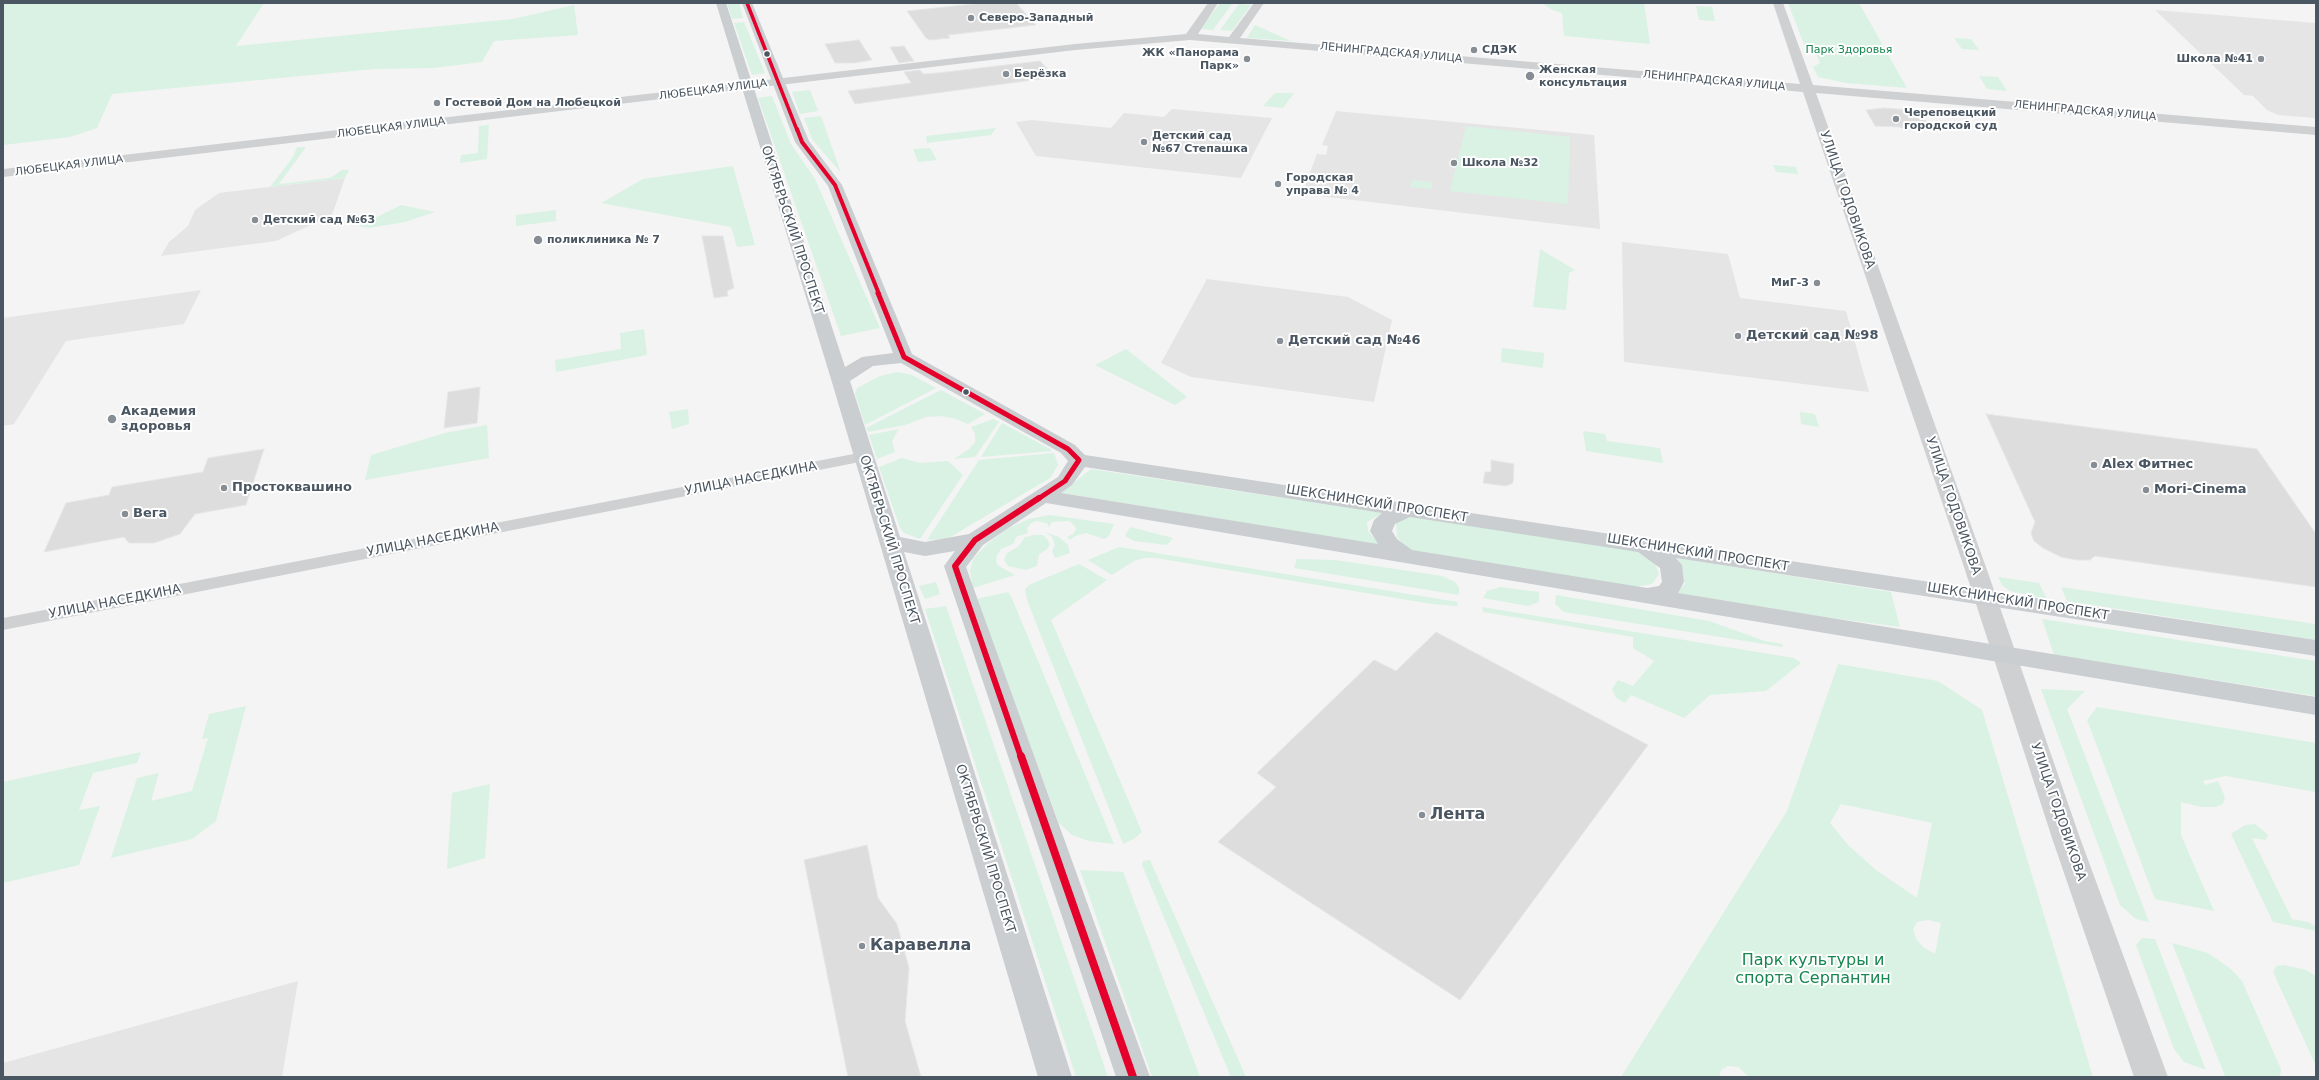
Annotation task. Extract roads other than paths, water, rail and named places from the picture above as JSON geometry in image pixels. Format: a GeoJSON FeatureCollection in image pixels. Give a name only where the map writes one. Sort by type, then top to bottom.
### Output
{"type":"FeatureCollection","features":[{"type":"Feature","properties":{"kind":"main road","name":"ОКТЯБРЬСКИЙ ПРОСПЕКТ"},"geometry":{"type":"LineString","coordinates":[[721,3],[742,17],[779,82],[802,142],[835,185],[904,357]]}},
{"type":"Feature","properties":{"kind":"main road","name":"ОКТЯБРЬСКИЙ ПРОСПЕКТ"},"geometry":{"type":"LineString","coordinates":[[742,17],[746,86],[840,379],[1055,1077]]}},
{"type":"Feature","properties":{"kind":"main road"},"geometry":{"type":"LineString","coordinates":[[840,379],[868,361],[904,357],[1068,449],[1079,460],[1066,481],[974,540],[955,566],[1133,1077]]}},
{"type":"Feature","properties":{"kind":"main road","name":"ШЕКСНИНСКИЙ ПРОСПЕКТ"},"geometry":{"type":"LineString","coordinates":[[1079,460],[1417,510],[2316,648]]}},
{"type":"Feature","properties":{"kind":"main road"},"geometry":{"type":"LineString","coordinates":[[1043,496],[2004,656],[2316,706]]}},
{"type":"Feature","properties":{"kind":"main road"},"geometry":{"type":"LineString","coordinates":[[1408,557],[1389,544],[1381,531],[1385,520],[1397,513],[1417,510]]}},
{"type":"Feature","properties":{"kind":"main road"},"geometry":{"type":"LineString","coordinates":[[890,542],[925,549],[974,540]]}},
{"type":"Feature","properties":{"kind":"main road"},"geometry":{"type":"LineString","coordinates":[[1640,545],[1671,565],[1673,582],[1667,592],[1644,596]]}},
{"type":"Feature","properties":{"kind":"street"},"geometry":{"type":"LineString","coordinates":[[1190,37],[1213,3]]}},
{"type":"Feature","properties":{"kind":"street"},"geometry":{"type":"LineString","coordinates":[[1233,39],[1259,3]]}},
{"type":"Feature","properties":{"kind":"street","name":"УЛИЦА ГОДОВИКОВА"},"geometry":{"type":"LineString","coordinates":[[1778,3],[1985,597],[2066,838],[2151,1077]]}},
{"type":"Feature","properties":{"kind":"street","name":"ЛЕНИНГРАДСКАЯ УЛИЦА"},"geometry":{"type":"LineString","coordinates":[[779,82],[1075,47],[1190,37],[1233,39],[1809,89],[2316,130]]}},
{"type":"Feature","properties":{"kind":"street","name":"ЛЮБЕЦКАЯ УЛИЦА"},"geometry":{"type":"LineString","coordinates":[[3,174],[779,82]]}},
{"type":"Feature","properties":{"kind":"street","name":"УЛИЦА НАСЕДКИНА"},"geometry":{"type":"LineString","coordinates":[[3,624],[864,457]]}},
{"type":"Feature","properties":{"kind":"place","name":"Северо-Западный"},"geometry":{"type":"Point","coordinates":[971,18]}},
{"type":"Feature","properties":{"kind":"place","name":"СДЭК"},"geometry":{"type":"Point","coordinates":[1474,50]}},
{"type":"Feature","properties":{"kind":"place","name":"ЖК «Панорама Парк»"},"geometry":{"type":"Point","coordinates":[1247,59]}},
{"type":"Feature","properties":{"kind":"place","name":"Школа №41"},"geometry":{"type":"Point","coordinates":[2261,59]}},
{"type":"Feature","properties":{"kind":"place","name":"Берёзка"},"geometry":{"type":"Point","coordinates":[1006,74]}},
{"type":"Feature","properties":{"kind":"place","name":"Женская консультация"},"geometry":{"type":"Point","coordinates":[1530,76]}},
{"type":"Feature","properties":{"kind":"place","name":"Гостевой Дом на Любецкой"},"geometry":{"type":"Point","coordinates":[437,103]}},
{"type":"Feature","properties":{"kind":"place","name":"Череповецкий городской суд"},"geometry":{"type":"Point","coordinates":[1896,119]}},
{"type":"Feature","properties":{"kind":"place","name":"Детский сад №67 Степашка"},"geometry":{"type":"Point","coordinates":[1144,142]}},
{"type":"Feature","properties":{"kind":"place","name":"Школа №32"},"geometry":{"type":"Point","coordinates":[1454,163]}},
{"type":"Feature","properties":{"kind":"place","name":"Городская управа № 4"},"geometry":{"type":"Point","coordinates":[1278,184]}},
{"type":"Feature","properties":{"kind":"place","name":"Детский сад №63"},"geometry":{"type":"Point","coordinates":[255,220]}},
{"type":"Feature","properties":{"kind":"place","name":"поликлиника № 7"},"geometry":{"type":"Point","coordinates":[538,240]}},
{"type":"Feature","properties":{"kind":"place","name":"МиГ-3"},"geometry":{"type":"Point","coordinates":[1817,283]}},
{"type":"Feature","properties":{"kind":"place","name":"Детский сад №98"},"geometry":{"type":"Point","coordinates":[1738,336]}},
{"type":"Feature","properties":{"kind":"place","name":"Детский сад №46"},"geometry":{"type":"Point","coordinates":[1280,341]}},
{"type":"Feature","properties":{"kind":"place","name":"Академия здоровья"},"geometry":{"type":"Point","coordinates":[112,419]}},
{"type":"Feature","properties":{"kind":"place","name":"Alex Фитнес"},"geometry":{"type":"Point","coordinates":[2094,465]}},
{"type":"Feature","properties":{"kind":"place","name":"Простоквашино"},"geometry":{"type":"Point","coordinates":[224,488]}},
{"type":"Feature","properties":{"kind":"place","name":"Mori-Cinema"},"geometry":{"type":"Point","coordinates":[2146,490]}},
{"type":"Feature","properties":{"kind":"place","name":"Вега"},"geometry":{"type":"Point","coordinates":[125,514]}},
{"type":"Feature","properties":{"kind":"place","name":"Лента"},"geometry":{"type":"Point","coordinates":[1422,815]}},
{"type":"Feature","properties":{"kind":"place","name":"Каравелла"},"geometry":{"type":"Point","coordinates":[862,946]}},
{"type":"Feature","properties":{"kind":"park label","name":"Парк Здоровья"},"geometry":{"type":"Point","coordinates":[1849,50]}},
{"type":"Feature","properties":{"kind":"park label","name":"Парк культуры и спорта Серпантин"},"geometry":{"type":"Point","coordinates":[1813,970]}}]}
